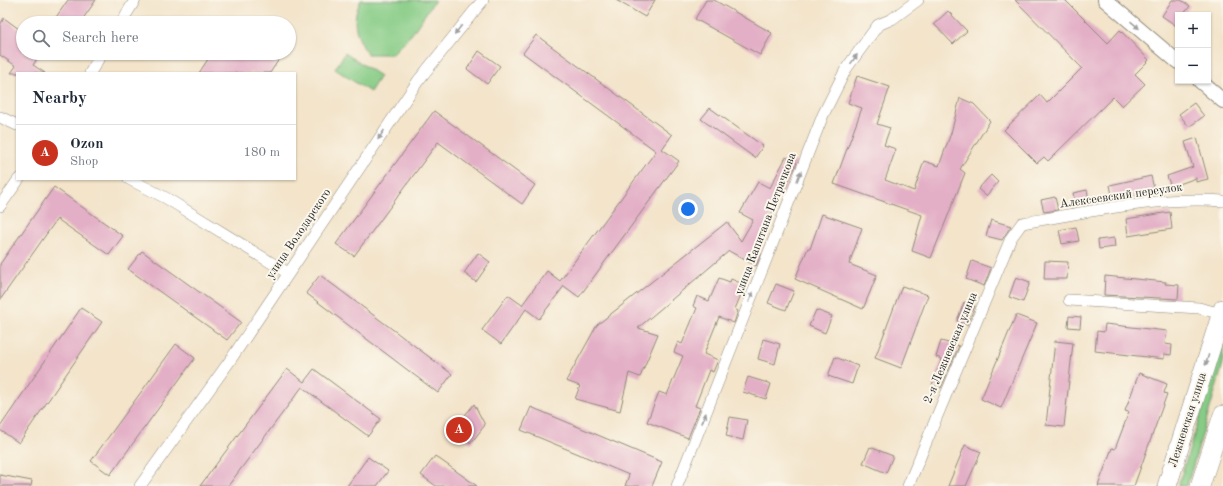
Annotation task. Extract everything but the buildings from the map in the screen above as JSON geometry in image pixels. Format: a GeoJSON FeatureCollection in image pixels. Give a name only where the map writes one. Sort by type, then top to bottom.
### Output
{"type":"FeatureCollection","features":[{"type":"Feature","properties":{"kind":"highway","name":"Лежневская улица"},"geometry":{"type":"LineString","coordinates":[[1167,486],[1222,312]]}},
{"type":"Feature","properties":{"kind":"highway"},"geometry":{"type":"LineString","coordinates":[[1200,486],[1223,415]]}},
{"type":"Feature","properties":{"kind":"street"},"geometry":{"type":"LineString","coordinates":[[125,16],[135,0]]}},
{"type":"Feature","properties":{"kind":"street","name":"улица Володарского"},"geometry":{"type":"LineString","coordinates":[[140,486],[229,362],[418,81],[483,0]]}},
{"type":"Feature","properties":{"kind":"street","name":"улица Капитана Петрачкова"},"geometry":{"type":"LineString","coordinates":[[677,486],[823,115],[846,69],[878,25],[892,20],[918,0]]}},
{"type":"Feature","properties":{"kind":"street"},"geometry":{"type":"LineString","coordinates":[[1105,0],[1175,59]]}},
{"type":"Feature","properties":{"kind":"street"},"geometry":{"type":"LineString","coordinates":[[91,72],[98,60]]}},
{"type":"Feature","properties":{"kind":"street"},"geometry":{"type":"LineString","coordinates":[[1203,84],[1223,101]]}},
{"type":"Feature","properties":{"kind":"street"},"geometry":{"type":"LineString","coordinates":[[0,117],[16,125]]}},
{"type":"Feature","properties":{"kind":"street"},"geometry":{"type":"LineString","coordinates":[[0,206],[18,180]]}},
{"type":"Feature","properties":{"kind":"street"},"geometry":{"type":"LineString","coordinates":[[131,180],[166,198],[288,273]]}},
{"type":"Feature","properties":{"kind":"street","name":"Алексеевский переулок"},"geometry":{"type":"LineString","coordinates":[[1022,223],[1156,202],[1196,199],[1223,201]]}},
{"type":"Feature","properties":{"kind":"street","name":"2-я Лежневская улица"},"geometry":{"type":"LineString","coordinates":[[908,486],[1011,238],[1022,223]]}},
{"type":"Feature","properties":{"kind":"street"},"geometry":{"type":"LineString","coordinates":[[1069,300],[1199,308],[1222,312]]}},
{"type":"Feature","properties":{"kind":"green space"},"geometry":{"type":"Polygon","coordinates":[[[361,0],[435,0],[411,35],[392,54],[367,54],[357,34],[355,21],[361,0]]]}},
{"type":"Feature","properties":{"kind":"green space"},"geometry":{"type":"Polygon","coordinates":[[[345,53],[380,76],[370,92],[335,69],[345,53]]]}},
{"type":"Feature","properties":{"kind":"green space"},"geometry":{"type":"Polygon","coordinates":[[[1223,325],[1223,364],[1187,486],[1178,486],[1204,403],[1208,370],[1223,325]]]}},
{"type":"Feature","properties":{"kind":"place","name":"Ozon"},"geometry":{"type":"Point","coordinates":[459,430]}}]}
